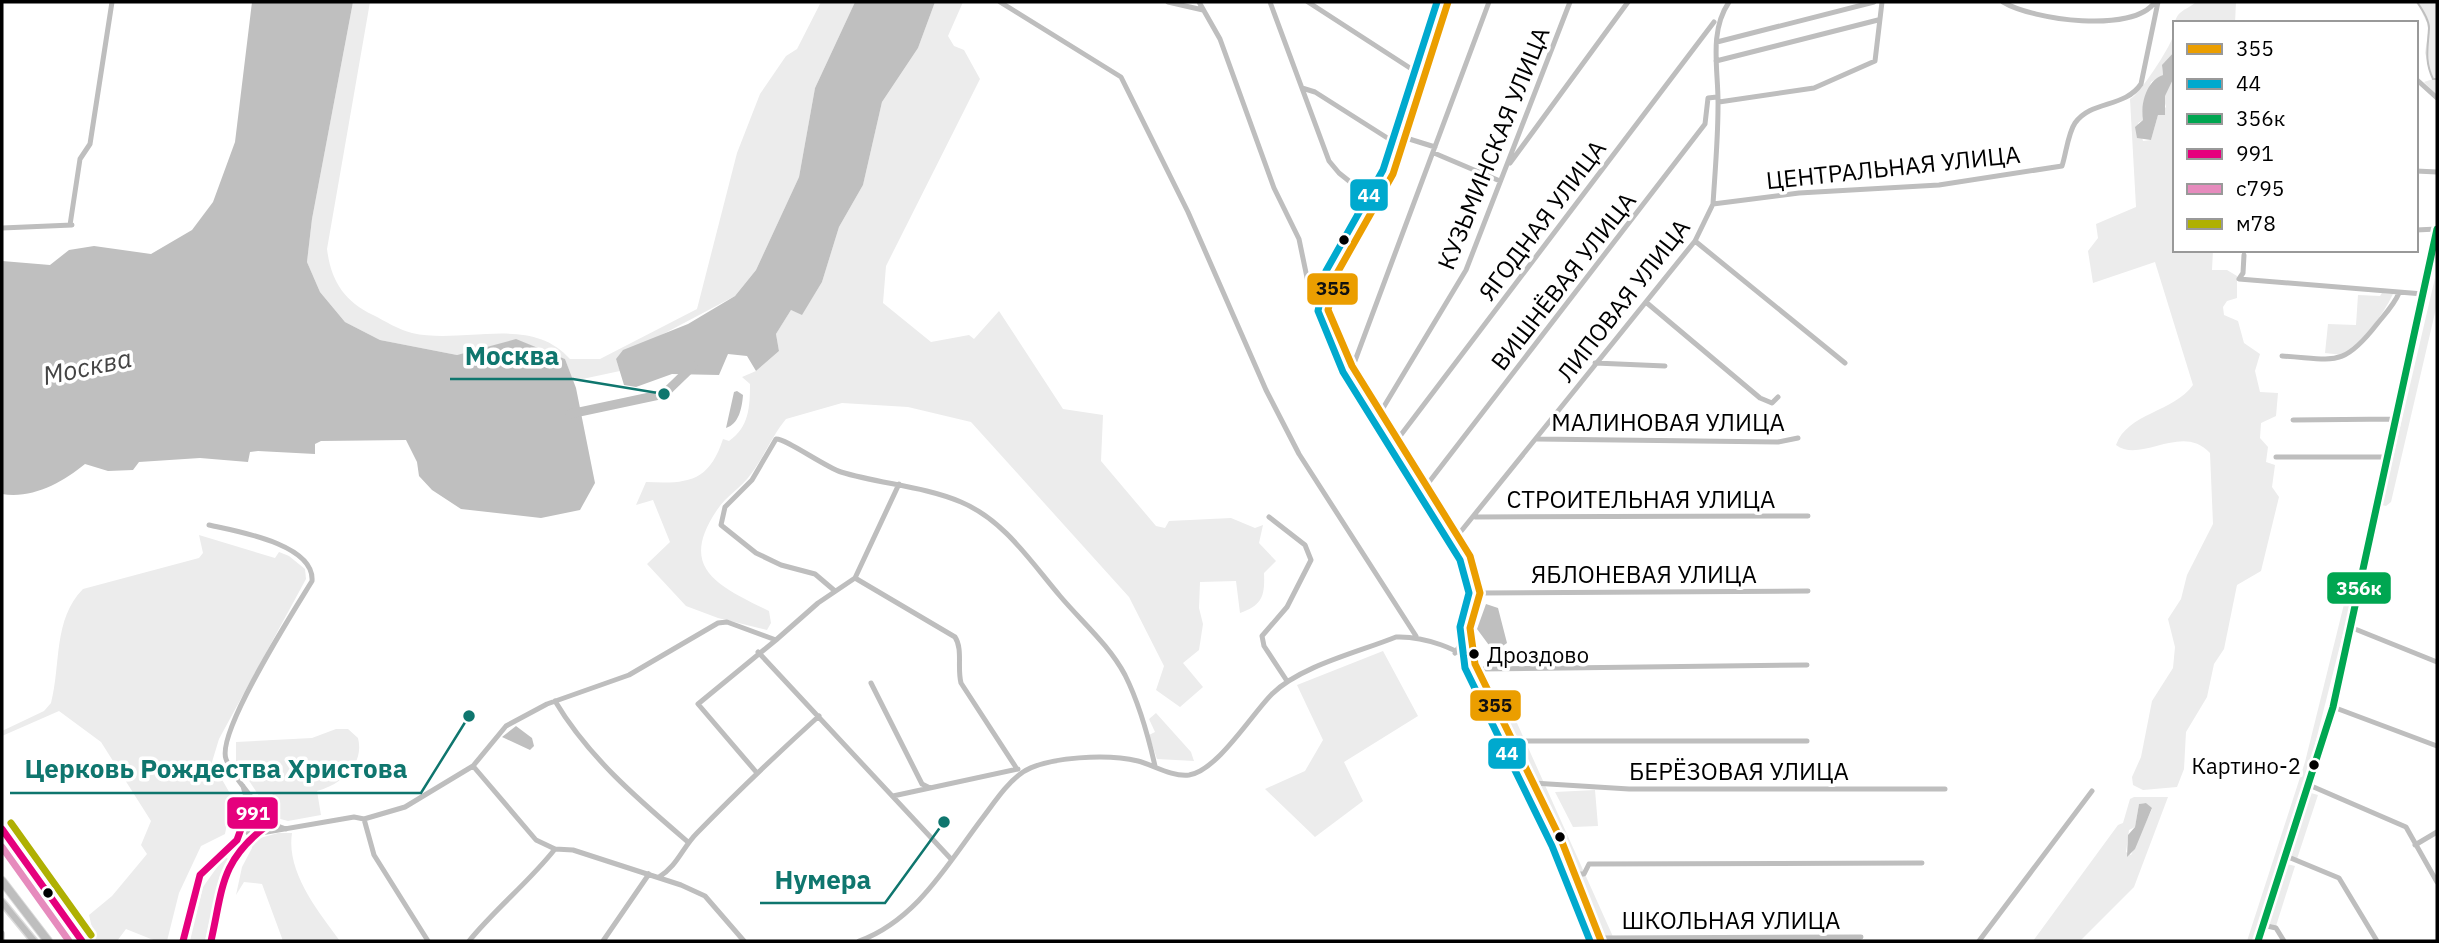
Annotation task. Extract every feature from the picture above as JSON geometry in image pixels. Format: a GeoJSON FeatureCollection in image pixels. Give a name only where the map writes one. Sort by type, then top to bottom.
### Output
{"type":"FeatureCollection","features":[{"type":"Feature","properties":{"kind":"highway"},"geometry":{"type":"LineString","coordinates":[[2,846],[70,941]]}},
{"type":"Feature","properties":{"kind":"highway"},"geometry":{"type":"LineString","coordinates":[[2,881],[48,941]]}},
{"type":"Feature","properties":{"kind":"main road"},"geometry":{"type":"LineString","coordinates":[[2,829],[82,941]]}},
{"type":"Feature","properties":{"kind":"main road"},"geometry":{"type":"LineString","coordinates":[[2,902],[34,941]]}},
{"type":"Feature","properties":{"kind":"street"},"geometry":{"type":"LineString","coordinates":[[2,228],[71,225],[80,159],[90,144],[112,2]]}},
{"type":"Feature","properties":{"kind":"street"},"geometry":{"type":"LineString","coordinates":[[1000,2],[1121,76],[1188,212],[1280,419],[1312,479],[1416,636]]}},
{"type":"Feature","properties":{"kind":"street"},"geometry":{"type":"LineString","coordinates":[[1168,2],[1203,10]]}},
{"type":"Feature","properties":{"kind":"street"},"geometry":{"type":"LineString","coordinates":[[1199,2],[1220,39],[1281,206],[1299,239],[1310,292],[1319,305],[1328,310]]}},
{"type":"Feature","properties":{"kind":"street"},"geometry":{"type":"LineString","coordinates":[[1270,2],[1333,167],[1378,204]]}},
{"type":"Feature","properties":{"kind":"street"},"geometry":{"type":"LineString","coordinates":[[1308,2],[1410,68]]}},
{"type":"Feature","properties":{"kind":"street"},"geometry":{"type":"LineString","coordinates":[[1439,2],[1448,4],[1406,138],[1378,204],[1358,232],[1336,275],[1328,310],[1352,366],[1470,556],[1479,593],[1470,628],[1463,645],[1455,653]]}},
{"type":"Feature","properties":{"kind":"street"},"geometry":{"type":"LineString","coordinates":[[1352,366],[1489,2]]}},
{"type":"Feature","properties":{"kind":"street","name":"КУЗЬМИНСКАЯ УЛИЦА"},"geometry":{"type":"LineString","coordinates":[[1380,413],[1466,270],[1570,2]]}},
{"type":"Feature","properties":{"kind":"street"},"geometry":{"type":"LineString","coordinates":[[1504,170],[1628,2]]}},
{"type":"Feature","properties":{"kind":"street","name":"ЛИПОВАЯ УЛИЦА"},"geometry":{"type":"LineString","coordinates":[[1458,536],[1695,241],[1713,204],[1718,100],[1717,42],[1724,9],[1729,2]]}},
{"type":"Feature","properties":{"kind":"street"},"geometry":{"type":"LineString","coordinates":[[1717,42],[1874,2]]}},
{"type":"Feature","properties":{"kind":"street"},"geometry":{"type":"LineString","coordinates":[[1718,100],[1814,88],[1875,61],[1882,2]]}},
{"type":"Feature","properties":{"kind":"street"},"geometry":{"type":"LineString","coordinates":[[2003,2],[2015,9],[2036,15],[2084,20],[2140,16],[2157,2]]}},
{"type":"Feature","properties":{"kind":"street","name":"ЦЕНТРАЛЬНАЯ УЛИЦА"},"geometry":{"type":"LineString","coordinates":[[1713,204],[1799,193],[1939,185],[2062,166],[2074,124],[2088,112],[2134,94],[2145,69],[2157,2]]}},
{"type":"Feature","properties":{"kind":"street"},"geometry":{"type":"LineString","coordinates":[[1716,61],[1878,20]]}},
{"type":"Feature","properties":{"kind":"street","name":"ЯГОДНАЯ УЛИЦА"},"geometry":{"type":"LineString","coordinates":[[1397,440],[1714,22]]}},
{"type":"Feature","properties":{"kind":"street"},"geometry":{"type":"LineString","coordinates":[[2418,81],[2437,99]]}},
{"type":"Feature","properties":{"kind":"street"},"geometry":{"type":"LineString","coordinates":[[1302,88],[1315,92],[1389,139]]}},
{"type":"Feature","properties":{"kind":"street","name":"ВИШНЁВАЯ УЛИЦА"},"geometry":{"type":"LineString","coordinates":[[1426,486],[1705,124],[1708,98],[1718,100]]}},
{"type":"Feature","properties":{"kind":"street"},"geometry":{"type":"LineString","coordinates":[[1406,138],[1500,181]]}},
{"type":"Feature","properties":{"kind":"street"},"geometry":{"type":"LineString","coordinates":[[2418,171],[2437,172]]}},
{"type":"Feature","properties":{"kind":"street"},"geometry":{"type":"LineString","coordinates":[[2258,941],[2333,707],[2437,229],[2418,230]]}},
{"type":"Feature","properties":{"kind":"street"},"geometry":{"type":"LineString","coordinates":[[1695,241],[1845,363]]}},
{"type":"Feature","properties":{"kind":"street"},"geometry":{"type":"LineString","coordinates":[[2244,255],[2243,274],[2239,279],[2423,294]]}},
{"type":"Feature","properties":{"kind":"street"},"geometry":{"type":"LineString","coordinates":[[2282,356],[2348,356],[2367,337],[2399,293]]}},
{"type":"Feature","properties":{"kind":"street"},"geometry":{"type":"LineString","coordinates":[[1647,303],[1760,398],[1772,402],[1778,397]]}},
{"type":"Feature","properties":{"kind":"street"},"geometry":{"type":"LineString","coordinates":[[1595,363],[1664,366]]}},
{"type":"Feature","properties":{"kind":"street"},"geometry":{"type":"LineString","coordinates":[[2293,420],[2395,419]]}},
{"type":"Feature","properties":{"kind":"street"},"geometry":{"type":"LineString","coordinates":[[835,591],[816,574],[781,565],[756,553],[721,525],[725,507],[752,480],[772,442],[780,438],[816,462],[841,472],[960,501],[987,516],[1013,540],[1106,647],[1123,672],[1138,706],[1154,766]]}},
{"type":"Feature","properties":{"kind":"street","name":"МАЛИНОВАЯ УЛИЦА"},"geometry":{"type":"LineString","coordinates":[[1537,439],[1778,442],[1798,438]]}},
{"type":"Feature","properties":{"kind":"street"},"geometry":{"type":"LineString","coordinates":[[2276,457],[2387,457]]}},
{"type":"Feature","properties":{"kind":"street"},"geometry":{"type":"LineString","coordinates":[[757,773],[698,704],[758,652],[855,578],[899,484]]}},
{"type":"Feature","properties":{"kind":"street","name":"СТРОИТЕЛЬНАЯ УЛИЦА"},"geometry":{"type":"LineString","coordinates":[[1475,517],[1808,516]]}},
{"type":"Feature","properties":{"kind":"street"},"geometry":{"type":"LineString","coordinates":[[1269,517],[1292,533],[1311,553],[1309,567],[1287,607],[1262,636],[1264,646],[1287,681]]}},
{"type":"Feature","properties":{"kind":"street"},"geometry":{"type":"LineString","coordinates":[[209,525],[284,546],[307,564],[312,574],[312,580],[238,710],[228,736],[225,758],[262,816],[265,827],[241,846],[228,868]]}},
{"type":"Feature","properties":{"kind":"street"},"geometry":{"type":"LineString","coordinates":[[855,578],[955,637],[959,644],[958,672],[961,683],[1017,769]]}},
{"type":"Feature","properties":{"kind":"street","name":"ЯБЛОНЕВАЯ УЛИЦА"},"geometry":{"type":"LineString","coordinates":[[1479,593],[1808,591]]}},
{"type":"Feature","properties":{"kind":"street"},"geometry":{"type":"LineString","coordinates":[[243,820],[245,831],[256,835],[354,817],[364,818],[405,807],[475,764],[506,726],[555,701],[629,675],[718,623],[727,622],[774,640]]}},
{"type":"Feature","properties":{"kind":"street"},"geometry":{"type":"LineString","coordinates":[[2350,627],[2437,662]]}},
{"type":"Feature","properties":{"kind":"street"},"geometry":{"type":"LineString","coordinates":[[1470,628],[1477,666],[1574,874],[1600,940]]}},
{"type":"Feature","properties":{"kind":"street"},"geometry":{"type":"LineString","coordinates":[[859,941],[894,925],[921,899],[1013,780],[1024,771],[1055,762],[1104,757],[1122,758],[1185,775],[1208,765],[1287,681],[1396,637],[1416,636],[1477,666],[1807,665]]}},
{"type":"Feature","properties":{"kind":"street"},"geometry":{"type":"LineString","coordinates":[[758,652],[951,859]]}},
{"type":"Feature","properties":{"kind":"street"},"geometry":{"type":"LineString","coordinates":[[871,682],[922,784],[933,787]]}},
{"type":"Feature","properties":{"kind":"street"},"geometry":{"type":"LineString","coordinates":[[555,701],[575,734],[594,758],[688,842]]}},
{"type":"Feature","properties":{"kind":"street"},"geometry":{"type":"LineString","coordinates":[[2333,707],[2437,746]]}},
{"type":"Feature","properties":{"kind":"street"},"geometry":{"type":"LineString","coordinates":[[659,877],[675,867],[688,842],[818,716]]}},
{"type":"Feature","properties":{"kind":"street"},"geometry":{"type":"LineString","coordinates":[[1513,741],[1807,741]]}},
{"type":"Feature","properties":{"kind":"street"},"geometry":{"type":"LineString","coordinates":[[475,764],[536,840],[555,849],[573,850],[659,877],[708,898],[744,941]]}},
{"type":"Feature","properties":{"kind":"street"},"geometry":{"type":"LineString","coordinates":[[893,796],[1017,769],[1024,771]]}},
{"type":"Feature","properties":{"kind":"street","name":"БЕРЁЗОВАЯ УЛИЦА"},"geometry":{"type":"LineString","coordinates":[[1533,783],[1629,789],[1945,789]]}},
{"type":"Feature","properties":{"kind":"street"},"geometry":{"type":"LineString","coordinates":[[2309,785],[2406,827],[2437,883]]}},
{"type":"Feature","properties":{"kind":"street"},"geometry":{"type":"LineString","coordinates":[[211,941],[228,868],[243,820],[246,797],[243,786]]}},
{"type":"Feature","properties":{"kind":"street"},"geometry":{"type":"LineString","coordinates":[[1979,941],[2092,791]]}},
{"type":"Feature","properties":{"kind":"street"},"geometry":{"type":"LineString","coordinates":[[243,820],[251,812],[289,830]]}},
{"type":"Feature","properties":{"kind":"street"},"geometry":{"type":"LineString","coordinates":[[364,818],[374,855],[428,941]]}},
{"type":"Feature","properties":{"kind":"street"},"geometry":{"type":"LineString","coordinates":[[2415,845],[2437,832]]}},
{"type":"Feature","properties":{"kind":"street"},"geometry":{"type":"LineString","coordinates":[[183,941],[200,875],[205,867],[237,840]]}},
{"type":"Feature","properties":{"kind":"street"},"geometry":{"type":"LineString","coordinates":[[470,941],[500,905],[529,880],[555,849]]}},
{"type":"Feature","properties":{"kind":"street"},"geometry":{"type":"LineString","coordinates":[[2286,856],[2339,878],[2377,941]]}},
{"type":"Feature","properties":{"kind":"street"},"geometry":{"type":"LineString","coordinates":[[1574,874],[1584,874],[1589,864],[1922,863]]}},
{"type":"Feature","properties":{"kind":"street"},"geometry":{"type":"LineString","coordinates":[[675,867],[681,885]]}},
{"type":"Feature","properties":{"kind":"street"},"geometry":{"type":"LineString","coordinates":[[603,941],[649,874]]}},
{"type":"Feature","properties":{"kind":"street"},"geometry":{"type":"LineString","coordinates":[[2263,925],[2276,928],[2284,941]]}},
{"type":"Feature","properties":{"kind":"street"},"geometry":{"type":"LineString","coordinates":[[2,933],[2,941]]}},
{"type":"Feature","properties":{"kind":"street","name":"ШКОЛЬНАЯ УЛИЦА"},"geometry":{"type":"LineString","coordinates":[[1600,940],[1861,937]]}},
{"type":"Feature","properties":{"kind":"shaded area"},"geometry":{"type":"Polygon","coordinates":[[[353,2],[370,2],[327,249],[332,271],[341,289],[363,309],[397,328],[412,333],[432,336],[516,334],[554,345],[570,359],[600,359],[697,309],[737,153],[760,94],[786,56],[797,49],[821,2],[855,2],[815,88],[799,177],[756,270],[735,296],[616,359],[620,371],[573,381],[565,359],[516,340],[457,355],[380,340],[345,322],[320,292],[307,262],[312,219],[353,2]]]}},
{"type":"Feature","properties":{"kind":"shaded area"},"geometry":{"type":"Polygon","coordinates":[[[935,2],[963,2],[948,36],[954,46],[964,50],[980,79],[886,266],[883,303],[931,342],[969,335],[974,339],[999,311],[1063,409],[1103,415],[1101,461],[1156,526],[1165,528],[1169,521],[1231,518],[1255,528],[1263,525],[1259,543],[1276,561],[1264,573],[1263,594],[1258,603],[1240,613],[1236,581],[1200,582],[1199,608],[1203,624],[1199,650],[1183,663],[1203,687],[1180,707],[1156,690],[1164,666],[1129,597],[971,422],[908,407],[842,403],[786,419],[751,474],[717,510],[706,530],[701,547],[703,561],[709,573],[720,584],[769,611],[771,623],[767,630],[718,618],[686,606],[647,564],[670,542],[653,500],[636,505],[646,482],[685,481],[704,472],[723,439],[729,441],[741,429],[749,408],[750,392],[750,384],[742,377],[756,371],[779,351],[776,334],[791,310],[802,314],[822,282],[839,227],[863,185],[882,102],[918,48],[935,2]]]}},
{"type":"Feature","properties":{"kind":"shaded area"},"geometry":{"type":"Polygon","coordinates":[[[2196,2],[2236,2],[2235,21],[2176,21],[2182,11],[2196,2]]]}},
{"type":"Feature","properties":{"kind":"shaded area"},"geometry":{"type":"Polygon","coordinates":[[[2417,2],[2437,2],[2437,96],[2424,82],[2433,79],[2425,53],[2429,27],[2417,2]]]}},
{"type":"Feature","properties":{"kind":"shaded area"},"geometry":{"type":"Polygon","coordinates":[[[2173,36],[2173,53],[2162,67],[2163,75],[2151,82],[2142,110],[2143,120],[2138,123],[2143,141],[2151,140],[2158,115],[2166,107],[2166,90],[2173,78],[2173,252],[2213,252],[2212,270],[2227,270],[2237,276],[2237,298],[2227,301],[2223,307],[2224,315],[2238,321],[2244,343],[2260,354],[2255,371],[2260,392],[2278,393],[2276,416],[2261,423],[2260,438],[2268,447],[2266,462],[2275,465],[2272,487],[2279,497],[2261,571],[2237,585],[2224,649],[2214,664],[2207,697],[2186,732],[2184,769],[2177,787],[2143,790],[2133,785],[2132,777],[2141,757],[2152,701],[2173,668],[2175,647],[2168,619],[2181,599],[2187,575],[2213,524],[2210,453],[2187,441],[2137,450],[2126,450],[2116,445],[2130,426],[2185,394],[2193,385],[2155,262],[2093,283],[2088,251],[2098,238],[2096,224],[2136,207],[2130,99],[2147,80],[2173,36]]]}},
{"type":"Feature","properties":{"kind":"shaded area"},"geometry":{"type":"Polygon","coordinates":[[[2435,278],[2437,304],[2391,502],[2386,506],[2382,505],[2435,278]]]}},
{"type":"Feature","properties":{"kind":"shaded area"},"geometry":{"type":"Polygon","coordinates":[[[2382,293],[2393,294],[2378,320],[2365,334],[2343,355],[2325,353],[2328,324],[2356,325],[2358,295],[2380,296],[2382,293]]]}},
{"type":"Feature","properties":{"kind":"shaded area"},"geometry":{"type":"Polygon","coordinates":[[[199,535],[275,558],[279,552],[289,556],[305,569],[306,579],[219,739],[212,762],[232,797],[225,834],[201,846],[179,893],[167,941],[156,941],[126,929],[117,941],[95,941],[89,915],[112,896],[147,854],[141,845],[151,821],[101,742],[59,711],[2,736],[2,731],[44,711],[51,703],[62,628],[73,601],[83,589],[199,558],[203,553],[199,535]]]}},
{"type":"Feature","properties":{"kind":"shaded area"},"geometry":{"type":"Polygon","coordinates":[[[2355,586],[2310,764],[2253,941],[2247,941],[2305,762],[2347,592],[2355,586]]]}},
{"type":"Feature","properties":{"kind":"shaded area"},"geometry":{"type":"Polygon","coordinates":[[[1383,651],[1418,716],[1344,762],[1363,801],[1315,837],[1265,789],[1305,771],[1323,740],[1297,685],[1383,651]]]}},
{"type":"Feature","properties":{"kind":"shaded area"},"geometry":{"type":"Polygon","coordinates":[[[1504,694],[1615,941],[1606,941],[1569,847],[1496,696],[1504,694]]]}},
{"type":"Feature","properties":{"kind":"shaded area"},"geometry":{"type":"Polygon","coordinates":[[[1491,709],[1535,795],[1596,941],[1589,941],[1538,816],[1486,714],[1491,709]]]}},
{"type":"Feature","properties":{"kind":"shaded area"},"geometry":{"type":"Polygon","coordinates":[[[1156,713],[1191,752],[1194,761],[1157,759],[1149,735],[1155,732],[1149,719],[1156,713]]]}},
{"type":"Feature","properties":{"kind":"shaded area"},"geometry":{"type":"Polygon","coordinates":[[[336,729],[348,729],[358,738],[358,757],[342,779],[317,791],[321,815],[288,821],[273,817],[236,761],[236,742],[312,738],[336,729]]]}},
{"type":"Feature","properties":{"kind":"shaded area"},"geometry":{"type":"Polygon","coordinates":[[[1595,790],[1598,826],[1573,827],[1555,792],[1595,790]]]}},
{"type":"Feature","properties":{"kind":"shaded area"},"geometry":{"type":"Polygon","coordinates":[[[2311,793],[2318,795],[2297,859],[2290,856],[2311,793]]]}},
{"type":"Feature","properties":{"kind":"shaded area"},"geometry":{"type":"Polygon","coordinates":[[[2168,797],[2134,887],[2080,941],[2033,941],[2118,825],[2123,823],[2130,799],[2168,797]],[[2146,803],[2139,804],[2135,827],[2129,830],[2126,852],[2131,855],[2152,809],[2146,803]]]}},
{"type":"Feature","properties":{"kind":"shaded area"},"geometry":{"type":"Polygon","coordinates":[[[278,833],[292,833],[291,848],[299,876],[314,904],[340,941],[283,941],[262,884],[244,882],[236,895],[242,867],[252,848],[250,841],[278,833]]]}},
{"type":"Feature","properties":{"kind":"shaded area"},"geometry":{"type":"Polygon","coordinates":[[[225,856],[228,859],[220,875],[205,941],[190,941],[203,887],[225,856]]]}},
{"type":"Feature","properties":{"kind":"shaded area"},"geometry":{"type":"Polygon","coordinates":[[[2287,864],[2295,866],[2276,926],[2268,923],[2287,864]]]}},
{"type":"Feature","properties":{"kind":"water"},"geometry":{"type":"Polygon","coordinates":[[[252,2],[353,2],[312,219],[307,262],[320,292],[345,322],[380,340],[457,355],[516,339],[565,359],[576,388],[595,483],[580,510],[541,518],[461,509],[432,490],[419,476],[417,462],[406,440],[321,441],[315,444],[315,454],[258,451],[250,452],[248,462],[200,458],[139,462],[133,470],[108,471],[85,464],[67,477],[35,492],[2,494],[2,261],[50,265],[69,250],[94,246],[151,254],[192,230],[213,202],[235,142],[252,2]]]}},
{"type":"Feature","properties":{"kind":"water"},"geometry":{"type":"Polygon","coordinates":[[[855,2],[935,2],[918,48],[882,102],[863,185],[839,227],[822,282],[802,315],[791,310],[776,334],[779,351],[756,371],[747,356],[728,354],[719,375],[672,374],[636,387],[624,385],[616,359],[623,350],[688,324],[735,296],[756,270],[799,177],[815,88],[855,2]]]}},
{"type":"Feature","properties":{"kind":"water"},"geometry":{"type":"Polygon","coordinates":[[[2173,53],[2173,79],[2165,96],[2165,115],[2158,115],[2151,140],[2137,138],[2135,127],[2143,120],[2146,93],[2153,82],[2163,75],[2162,65],[2173,53]]]}},
{"type":"Feature","properties":{"kind":"water"},"geometry":{"type":"Polygon","coordinates":[[[734,392],[743,395],[741,410],[734,423],[726,428],[734,392]]]}},
{"type":"Feature","properties":{"kind":"water"},"geometry":{"type":"Polygon","coordinates":[[[1486,604],[1498,608],[1507,643],[1494,652],[1477,629],[1486,604]]]}},
{"type":"Feature","properties":{"kind":"water"},"geometry":{"type":"Polygon","coordinates":[[[516,726],[532,738],[534,746],[530,750],[502,737],[516,726]]]}},
{"type":"Feature","properties":{"kind":"water"},"geometry":{"type":"Polygon","coordinates":[[[2146,803],[2152,808],[2135,849],[2127,857],[2128,835],[2135,827],[2139,804],[2146,803]]]}},
{"type":"Feature","properties":{"kind":"waterway"},"geometry":{"type":"LineString","coordinates":[[2417,2],[2428,21],[2428,66],[2433,79],[2437,79]]}},
{"type":"Feature","properties":{"kind":"waterway","name":"Москва"},"geometry":{"type":"LineString","coordinates":[[570,414],[664,394],[693,366]]}},
{"type":"Feature","properties":{"kind":"transit line","name":"44"},"geometry":{"type":"LineString","coordinates":[[1437,2],[1383,170],[1326,271],[1318,311],[1343,372],[1460,560],[1469,593],[1460,627],[1465,668],[1552,846],[1590,941]]}},
{"type":"Feature","properties":{"kind":"transit line","name":"355"},"geometry":{"type":"LineString","coordinates":[[1448,2],[1393,174],[1336,275],[1328,310],[1352,366],[1470,556],[1480,593],[1470,628],[1475,664],[1562,842],[1601,941]]}},
{"type":"Feature","properties":{"kind":"transit line","name":"356к"},"geometry":{"type":"LineString","coordinates":[[2258,941],[2333,707],[2437,229]]}},
{"type":"Feature","properties":{"kind":"transit line","name":"991"},"geometry":{"type":"LineString","coordinates":[[183,941],[200,875],[237,840],[246,815],[257,812],[264,819],[265,827],[250,840],[231,864],[221,891],[211,941]]}},
{"type":"Feature","properties":{"kind":"transit line","name":"м78"},"geometry":{"type":"LineString","coordinates":[[11,823],[91,935]]}},
{"type":"Feature","properties":{"kind":"transit line","name":"991"},"geometry":{"type":"LineString","coordinates":[[2,829],[82,941]]}},
{"type":"Feature","properties":{"kind":"transit line","name":"с795"},"geometry":{"type":"LineString","coordinates":[[2,847],[69,941]]}},
{"type":"Feature","properties":{"kind":"place","name":"Москва"},"geometry":{"type":"Point","coordinates":[664,394]}},
{"type":"Feature","properties":{"kind":"place","name":"Дроздово"},"geometry":{"type":"Point","coordinates":[1474,654]}},
{"type":"Feature","properties":{"kind":"place","name":"Церковь Рождества Христова"},"geometry":{"type":"Point","coordinates":[469,716]}},
{"type":"Feature","properties":{"kind":"place","name":"Картино-2"},"geometry":{"type":"Point","coordinates":[2314,765]}},
{"type":"Feature","properties":{"kind":"place","name":"Нумера"},"geometry":{"type":"Point","coordinates":[944,822]}}]}
